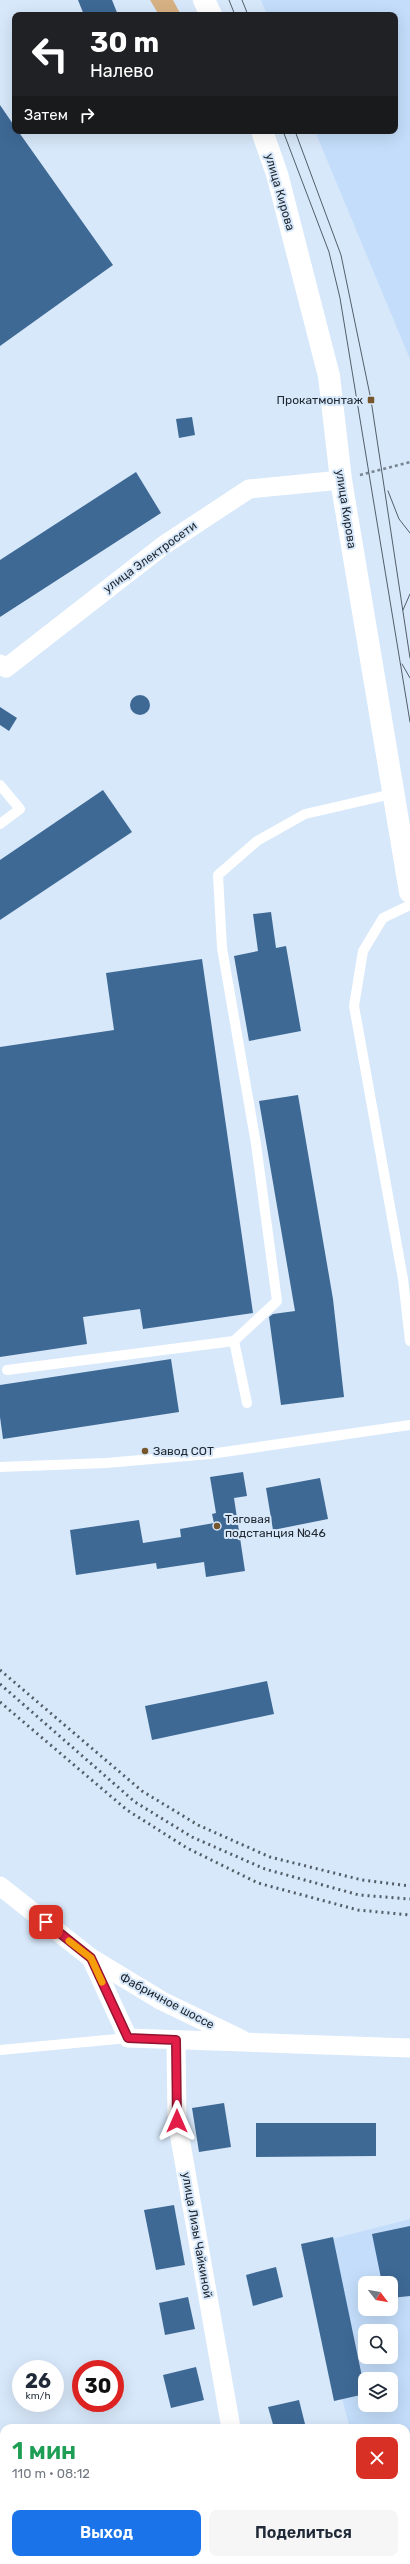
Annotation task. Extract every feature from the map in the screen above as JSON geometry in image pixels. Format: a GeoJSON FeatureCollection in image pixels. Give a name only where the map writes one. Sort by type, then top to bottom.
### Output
{"type":"FeatureCollection","features":[{"type":"Feature","properties":{"kind":"main road"},"geometry":{"type":"LineString","coordinates":[[204,0],[210,12]]}},
{"type":"Feature","properties":{"kind":"main road","name":"улица Кирова"},"geometry":{"type":"LineString","coordinates":[[263,134],[277,174],[329,376],[341,480],[392,794],[410,892]]}},
{"type":"Feature","properties":{"kind":"street","name":"улица Электросети"},"geometry":{"type":"LineString","coordinates":[[2,670],[164,545],[249,489],[341,480]]}},
{"type":"Feature","properties":{"kind":"street","name":"Фабричное шоссе"},"geometry":{"type":"LineString","coordinates":[[0,1886],[91,1958],[162,2001],[245,2040]]}},
{"type":"Feature","properties":{"kind":"street","name":"Фабричное шоссе"},"geometry":{"type":"LineString","coordinates":[[91,1958],[128,2038]]}},
{"type":"Feature","properties":{"kind":"street"},"geometry":{"type":"LineString","coordinates":[[128,2038],[245,2040],[410,2048]]}},
{"type":"Feature","properties":{"kind":"street","name":"улица Лизы Чайкиной"},"geometry":{"type":"LineString","coordinates":[[176,2040],[177,2121],[230,2424]]}},
{"type":"Feature","properties":{"kind":"lane"},"geometry":{"type":"LineString","coordinates":[[0,785],[20,809],[0,824]]}},
{"type":"Feature","properties":{"kind":"lane"},"geometry":{"type":"LineString","coordinates":[[7,1370],[234,1341],[277,1301],[256,1144],[222,948],[218,875],[257,841],[305,814],[392,794]]}},
{"type":"Feature","properties":{"kind":"lane"},"geometry":{"type":"LineString","coordinates":[[410,905],[383,918],[363,951],[354,1006],[403,1279],[410,1341]]}},
{"type":"Feature","properties":{"kind":"lane"},"geometry":{"type":"LineString","coordinates":[[234,1341],[247,1403]]}},
{"type":"Feature","properties":{"kind":"lane"},"geometry":{"type":"LineString","coordinates":[[0,1467],[106,1464],[210,1454],[410,1425]]}},
{"type":"Feature","properties":{"kind":"lane"},"geometry":{"type":"LineString","coordinates":[[0,2050],[128,2038]]}},
{"type":"Feature","properties":{"kind":"path"},"geometry":{"type":"LineString","coordinates":[[341,480],[410,462]]}},
{"type":"Feature","properties":{"kind":"shaded area"},"geometry":{"type":"Polygon","coordinates":[[[150,0],[173,0],[179,12],[157,12],[150,0]]]}},
{"type":"Feature","properties":{"kind":"shaded area"},"geometry":{"type":"Polygon","coordinates":[[[261,0],[410,0],[410,359],[316,134],[398,134],[398,12],[266,12],[261,0]]]}},
{"type":"Feature","properties":{"kind":"shaded area"},"geometry":{"type":"Polygon","coordinates":[[[410,2219],[410,2424],[349,2424],[301,2247],[410,2219]]]}},
{"type":"Feature","properties":{"kind":"building"},"geometry":{"type":"Polygon","coordinates":[[[78,0],[112,0],[117,12],[83,12],[78,0]]]}},
{"type":"Feature","properties":{"kind":"building"},"geometry":{"type":"Polygon","coordinates":[[[0,105],[12,123],[12,134],[20,134],[113,265],[0,346],[0,105]]]}},
{"type":"Feature","properties":{"kind":"building"},"geometry":{"type":"Polygon","coordinates":[[[192,417],[195,435],[179,438],[176,419],[192,417]]]}},
{"type":"Feature","properties":{"kind":"building"},"geometry":{"type":"Polygon","coordinates":[[[136,472],[161,513],[0,617],[0,560],[136,472]]]}},
{"type":"Feature","properties":{"kind":"building"},"geometry":{"type":"Polygon","coordinates":[[[140,695],[147,698],[150,705],[147,712],[140,715],[133,712],[130,705],[133,698],[140,695]]]}},
{"type":"Feature","properties":{"kind":"building"},"geometry":{"type":"Polygon","coordinates":[[[0,707],[17,718],[9,731],[0,725],[0,707]]]}},
{"type":"Feature","properties":{"kind":"building"},"geometry":{"type":"Polygon","coordinates":[[[103,790],[132,832],[0,920],[0,860],[103,790]]]}},
{"type":"Feature","properties":{"kind":"building"},"geometry":{"type":"Polygon","coordinates":[[[271,912],[276,948],[286,946],[301,1031],[249,1041],[234,956],[258,951],[253,914],[271,912]]]}},
{"type":"Feature","properties":{"kind":"building"},"geometry":{"type":"Polygon","coordinates":[[[202,959],[253,1313],[143,1329],[140,1309],[83,1317],[87,1344],[0,1357],[0,1047],[114,1030],[106,973],[202,959]]]}},
{"type":"Feature","properties":{"kind":"building"},"geometry":{"type":"Polygon","coordinates":[[[298,1095],[333,1299],[344,1397],[281,1405],[269,1317],[273,1314],[295,1311],[259,1101],[298,1095]]]}},
{"type":"Feature","properties":{"kind":"building"},"geometry":{"type":"Polygon","coordinates":[[[171,1359],[179,1412],[3,1439],[0,1417],[0,1385],[171,1359]]]}},
{"type":"Feature","properties":{"kind":"building"},"geometry":{"type":"Polygon","coordinates":[[[243,1472],[247,1496],[234,1498],[245,1571],[206,1577],[204,1562],[157,1569],[156,1563],[76,1575],[70,1530],[139,1520],[143,1543],[181,1537],[180,1529],[214,1523],[212,1514],[216,1513],[210,1477],[243,1472]]]}},
{"type":"Feature","properties":{"kind":"building"},"geometry":{"type":"Polygon","coordinates":[[[320,1478],[328,1519],[273,1530],[266,1488],[320,1478]]]}},
{"type":"Feature","properties":{"kind":"building"},"geometry":{"type":"Polygon","coordinates":[[[267,1681],[274,1714],[152,1740],[145,1706],[267,1681]]]}},
{"type":"Feature","properties":{"kind":"building"},"geometry":{"type":"Polygon","coordinates":[[[224,2103],[231,2147],[199,2152],[192,2108],[224,2103]]]}},
{"type":"Feature","properties":{"kind":"building"},"geometry":{"type":"Polygon","coordinates":[[[256,2123],[376,2123],[376,2156],[256,2157],[256,2123]]]}},
{"type":"Feature","properties":{"kind":"building"},"geometry":{"type":"Polygon","coordinates":[[[174,2205],[185,2265],[156,2270],[144,2210],[174,2205]]]}},
{"type":"Feature","properties":{"kind":"building"},"geometry":{"type":"Polygon","coordinates":[[[410,2226],[410,2296],[398,2297],[398,2276],[381,2276],[372,2234],[410,2226]]]}},
{"type":"Feature","properties":{"kind":"building"},"geometry":{"type":"Polygon","coordinates":[[[333,2237],[358,2357],[358,2364],[359,2364],[361,2372],[358,2372],[358,2396],[334,2401],[301,2244],[333,2237]]]}},
{"type":"Feature","properties":{"kind":"building"},"geometry":{"type":"Polygon","coordinates":[[[276,2267],[283,2297],[253,2306],[246,2275],[276,2267]]]}},
{"type":"Feature","properties":{"kind":"building"},"geometry":{"type":"Polygon","coordinates":[[[188,2297],[195,2329],[165,2335],[159,2303],[188,2297]]]}},
{"type":"Feature","properties":{"kind":"building"},"geometry":{"type":"Polygon","coordinates":[[[196,2367],[204,2400],[171,2408],[163,2375],[196,2367]]]}},
{"type":"Feature","properties":{"kind":"building"},"geometry":{"type":"Polygon","coordinates":[[[299,2400],[305,2424],[273,2424],[268,2407],[299,2400]]]}},
{"type":"Feature","properties":{"kind":"tram line"},"geometry":{"type":"LineString","coordinates":[[229,0],[234,12]]}},
{"type":"Feature","properties":{"kind":"tram line"},"geometry":{"type":"LineString","coordinates":[[242,0],[247,12]]}},
{"type":"Feature","properties":{"kind":"tram line"},"geometry":{"type":"LineString","coordinates":[[284,134],[329,252],[340,298],[410,722]]}},
{"type":"Feature","properties":{"kind":"tram line"},"geometry":{"type":"LineString","coordinates":[[296,134],[341,255],[371,400],[410,658]]}},
{"type":"Feature","properties":{"kind":"tram line"},"geometry":{"type":"LineString","coordinates":[[388,491],[399,519],[410,533]]}},
{"type":"Feature","properties":{"kind":"tram line"},"geometry":{"type":"LineString","coordinates":[[403,610],[410,594]]}},
{"type":"Feature","properties":{"kind":"tram line"},"geometry":{"type":"LineString","coordinates":[[402,664],[410,678]]}},
{"type":"Feature","properties":{"kind":"railway"},"geometry":{"type":"LineString","coordinates":[[0,1670],[142,1791],[198,1825],[270,1857],[362,1880],[410,1886]]}},
{"type":"Feature","properties":{"kind":"railway"},"geometry":{"type":"LineString","coordinates":[[0,1684],[135,1802],[192,1837],[265,1869],[359,1895],[410,1899]]}},
{"type":"Feature","properties":{"kind":"railway"},"geometry":{"type":"LineString","coordinates":[[0,1702],[127,1810],[187,1848],[258,1883],[358,1910],[410,1915]]}},
{"type":"Feature","properties":{"kind":"slow traffic"},"geometry":{"type":"LineString","coordinates":[[69,1941],[91,1958],[102,1982]]}},
{"type":"Feature","properties":{"kind":"place","name":"Прокатмонтаж"},"geometry":{"type":"Point","coordinates":[371,400]}},
{"type":"Feature","properties":{"kind":"place","name":"Завод СОТ"},"geometry":{"type":"Point","coordinates":[145,1451]}},
{"type":"Feature","properties":{"kind":"place","name":"Тяговая подстанция №46"},"geometry":{"type":"Point","coordinates":[217,1526]}},
{"type":"Feature","properties":{"kind":"route"},"geometry":{"type":"LineString","coordinates":[[46,1922],[91,1958],[128,2038],[176,2040],[177,2121]]}}]}
